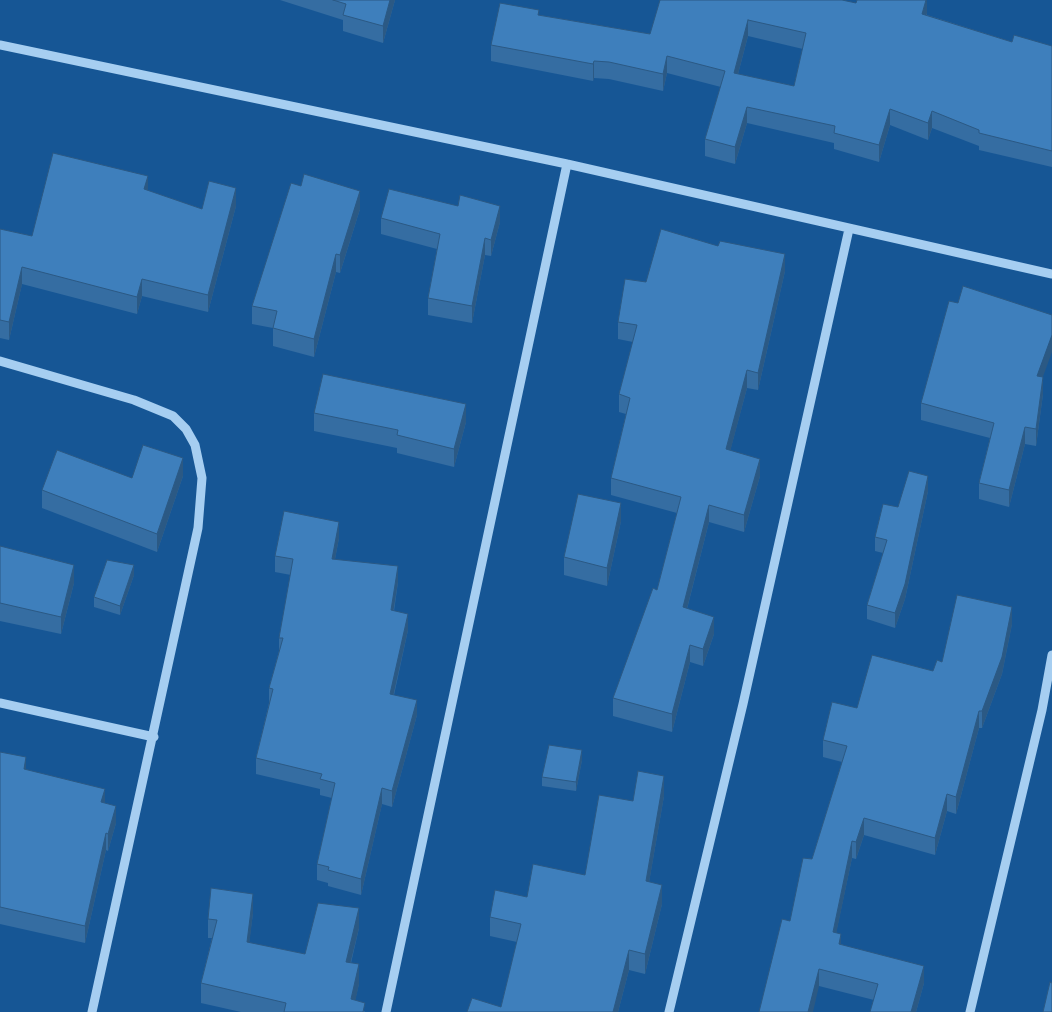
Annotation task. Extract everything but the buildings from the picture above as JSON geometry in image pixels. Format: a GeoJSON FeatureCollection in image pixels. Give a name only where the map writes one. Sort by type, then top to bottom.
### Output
{"type":"FeatureCollection","features":[{"type":"Feature","properties":{"kind":"street"},"geometry":{"type":"LineString","coordinates":[[0,45],[567,164],[1052,274]]}},
{"type":"Feature","properties":{"kind":"street"},"geometry":{"type":"LineString","coordinates":[[386,1012],[567,164]]}},
{"type":"Feature","properties":{"kind":"street"},"geometry":{"type":"LineString","coordinates":[[669,1012],[743,704],[849,229]]}},
{"type":"Feature","properties":{"kind":"street"},"geometry":{"type":"LineString","coordinates":[[0,361],[134,400],[173,416],[186,429],[195,445],[202,478],[198,528],[154,737],[92,1012]]}},
{"type":"Feature","properties":{"kind":"street"},"geometry":{"type":"LineString","coordinates":[[970,1012],[1042,710],[1052,655]]}},
{"type":"Feature","properties":{"kind":"street"},"geometry":{"type":"LineString","coordinates":[[0,703],[154,737]]}}]}
